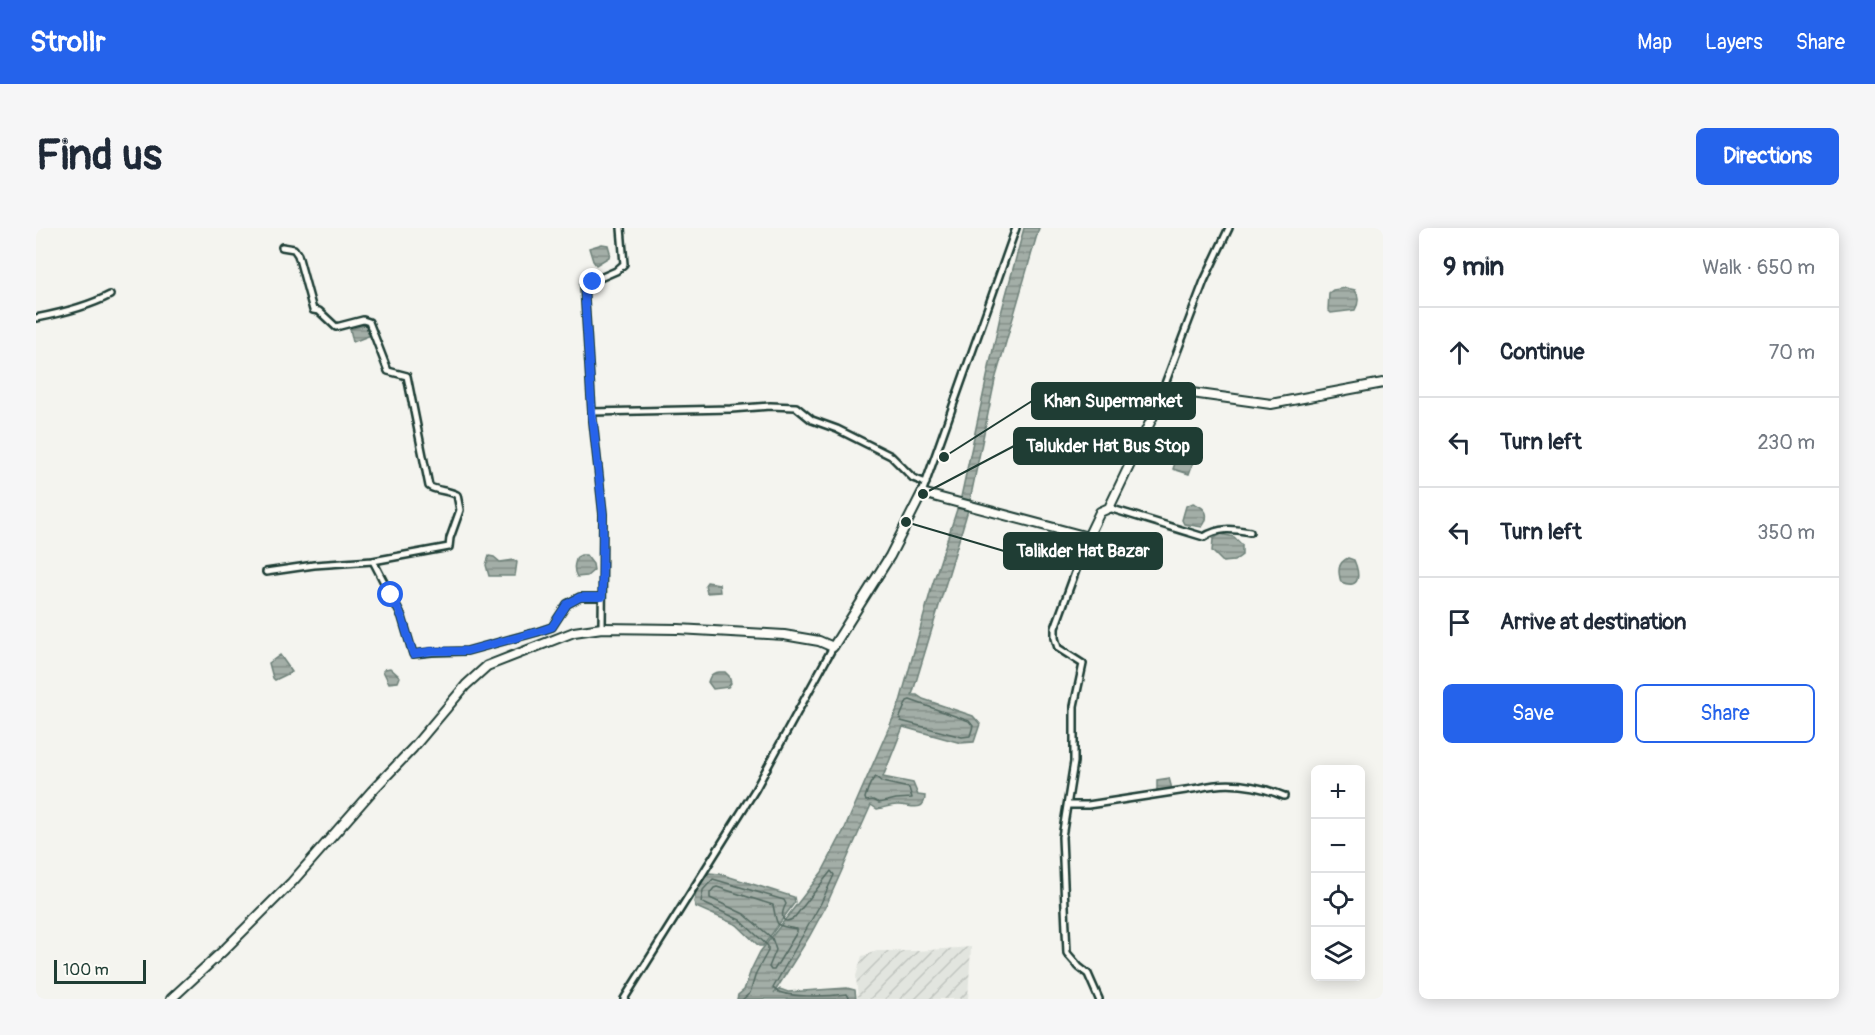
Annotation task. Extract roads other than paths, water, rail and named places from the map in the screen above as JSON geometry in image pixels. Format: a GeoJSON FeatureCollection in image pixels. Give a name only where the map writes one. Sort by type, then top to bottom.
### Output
{"type":"FeatureCollection","features":[{"type":"Feature","properties":{"kind":"main road"},"geometry":{"type":"LineString","coordinates":[[171,999],[292,882],[413,748],[466,685],[487,666],[574,632],[602,628],[678,629],[784,635],[819,641],[833,647],[890,556],[922,493],[1088,537],[1100,512],[1109,508],[1163,389],[1271,404],[1383,383]]}},
{"type":"Feature","properties":{"kind":"street"},"geometry":{"type":"LineString","coordinates":[[602,628],[603,514],[592,412],[584,285],[616,272],[624,264],[621,228]]}},
{"type":"Feature","properties":{"kind":"street"},"geometry":{"type":"LineString","coordinates":[[922,493],[1016,228]]}},
{"type":"Feature","properties":{"kind":"street"},"geometry":{"type":"LineString","coordinates":[[1163,389],[1204,281],[1229,228]]}},
{"type":"Feature","properties":{"kind":"street"},"geometry":{"type":"LineString","coordinates":[[266,572],[314,565],[373,561],[449,547],[460,510],[457,495],[450,491],[432,489],[429,486],[407,376],[388,371],[369,321],[363,320],[336,327],[319,311],[313,310],[298,255],[294,249],[282,247]]}},
{"type":"Feature","properties":{"kind":"street"},"geometry":{"type":"LineString","coordinates":[[36,318],[62,313],[110,295]]}},
{"type":"Feature","properties":{"kind":"street"},"geometry":{"type":"LineString","coordinates":[[592,412],[796,407],[812,420],[837,429],[891,456],[913,478],[926,483]]}},
{"type":"Feature","properties":{"kind":"street"},"geometry":{"type":"LineString","coordinates":[[1109,508],[1204,537],[1214,530],[1231,529],[1250,532]]}},
{"type":"Feature","properties":{"kind":"street"},"geometry":{"type":"LineString","coordinates":[[1088,537],[1055,628],[1055,638],[1058,648],[1083,664],[1074,706],[1074,762],[1062,837],[1067,953],[1088,974],[1099,999]]}},
{"type":"Feature","properties":{"kind":"street"},"geometry":{"type":"LineString","coordinates":[[373,561],[402,617],[413,654],[432,651],[467,651],[537,632],[552,627],[567,604],[580,597],[602,597]]}},
{"type":"Feature","properties":{"kind":"street"},"geometry":{"type":"LineString","coordinates":[[624,999],[755,790],[833,647]]}},
{"type":"Feature","properties":{"kind":"street"},"geometry":{"type":"LineString","coordinates":[[1068,804],[1088,805],[1212,784],[1236,784],[1264,789],[1284,796]]}},
{"type":"Feature","properties":{"kind":"water"},"geometry":{"type":"Polygon","coordinates":[[[1024,228],[1039,228],[995,380],[968,510],[912,695],[973,716],[980,724],[974,742],[961,743],[903,727],[883,777],[913,783],[918,795],[925,796],[924,802],[915,807],[894,805],[877,809],[871,805],[826,906],[774,993],[780,989],[788,992],[847,988],[855,990],[856,999],[737,999],[744,990],[760,952],[822,872],[845,828],[900,702],[932,586],[961,497],[1000,317],[1024,228]]]}},
{"type":"Feature","properties":{"kind":"water"},"geometry":{"type":"Polygon","coordinates":[[[602,244],[608,245],[609,257],[596,265],[589,248],[602,244]]]}},
{"type":"Feature","properties":{"kind":"water"},"geometry":{"type":"Polygon","coordinates":[[[1346,288],[1355,290],[1358,295],[1355,310],[1331,313],[1328,310],[1329,293],[1346,288]]]}},
{"type":"Feature","properties":{"kind":"water"},"geometry":{"type":"Polygon","coordinates":[[[368,324],[371,335],[353,342],[350,329],[368,324]]]}},
{"type":"Feature","properties":{"kind":"water"},"geometry":{"type":"Polygon","coordinates":[[[1178,454],[1194,460],[1189,474],[1173,469],[1178,454]]]}},
{"type":"Feature","properties":{"kind":"water"},"geometry":{"type":"Polygon","coordinates":[[[1193,503],[1206,512],[1205,523],[1202,527],[1184,524],[1182,520],[1186,506],[1193,503]]]}},
{"type":"Feature","properties":{"kind":"water"},"geometry":{"type":"Polygon","coordinates":[[[1221,534],[1234,537],[1242,545],[1242,555],[1234,561],[1223,562],[1212,551],[1213,539],[1221,534]]]}},
{"type":"Feature","properties":{"kind":"water"},"geometry":{"type":"Polygon","coordinates":[[[586,555],[593,564],[594,570],[587,576],[577,577],[575,565],[577,557],[586,555]]]}},
{"type":"Feature","properties":{"kind":"water"},"geometry":{"type":"Polygon","coordinates":[[[489,556],[500,562],[514,560],[517,562],[515,576],[489,576],[486,565],[489,556]]]}},
{"type":"Feature","properties":{"kind":"water"},"geometry":{"type":"Polygon","coordinates":[[[1348,558],[1354,560],[1358,575],[1352,584],[1341,582],[1339,575],[1340,565],[1348,558]]]}},
{"type":"Feature","properties":{"kind":"water"},"geometry":{"type":"Polygon","coordinates":[[[707,582],[719,584],[720,592],[707,593],[705,585],[707,582]]]}},
{"type":"Feature","properties":{"kind":"water"},"geometry":{"type":"Polygon","coordinates":[[[280,655],[292,672],[275,680],[269,663],[280,655]]]}},
{"type":"Feature","properties":{"kind":"water"},"geometry":{"type":"Polygon","coordinates":[[[390,668],[400,677],[398,682],[389,683],[383,671],[390,668]]]}},
{"type":"Feature","properties":{"kind":"water"},"geometry":{"type":"Polygon","coordinates":[[[725,672],[731,683],[728,687],[713,689],[708,682],[712,675],[725,672]]]}},
{"type":"Feature","properties":{"kind":"water"},"geometry":{"type":"Polygon","coordinates":[[[1169,778],[1172,789],[1157,790],[1157,780],[1169,778]]]}},
{"type":"Feature","properties":{"kind":"water"},"geometry":{"type":"Polygon","coordinates":[[[709,873],[720,874],[794,897],[795,902],[763,946],[759,946],[737,925],[696,907],[694,902],[697,887],[709,873]]]}},
{"type":"Feature","properties":{"kind":"place","name":"Khan Supermarket"},"geometry":{"type":"Point","coordinates":[944,457]}},
{"type":"Feature","properties":{"kind":"place","name":"Talukder Hat Bus Stop"},"geometry":{"type":"Point","coordinates":[923,494]}},
{"type":"Feature","properties":{"kind":"place","name":"Talikder Hat Bazar"},"geometry":{"type":"Point","coordinates":[906,522]}}]}
